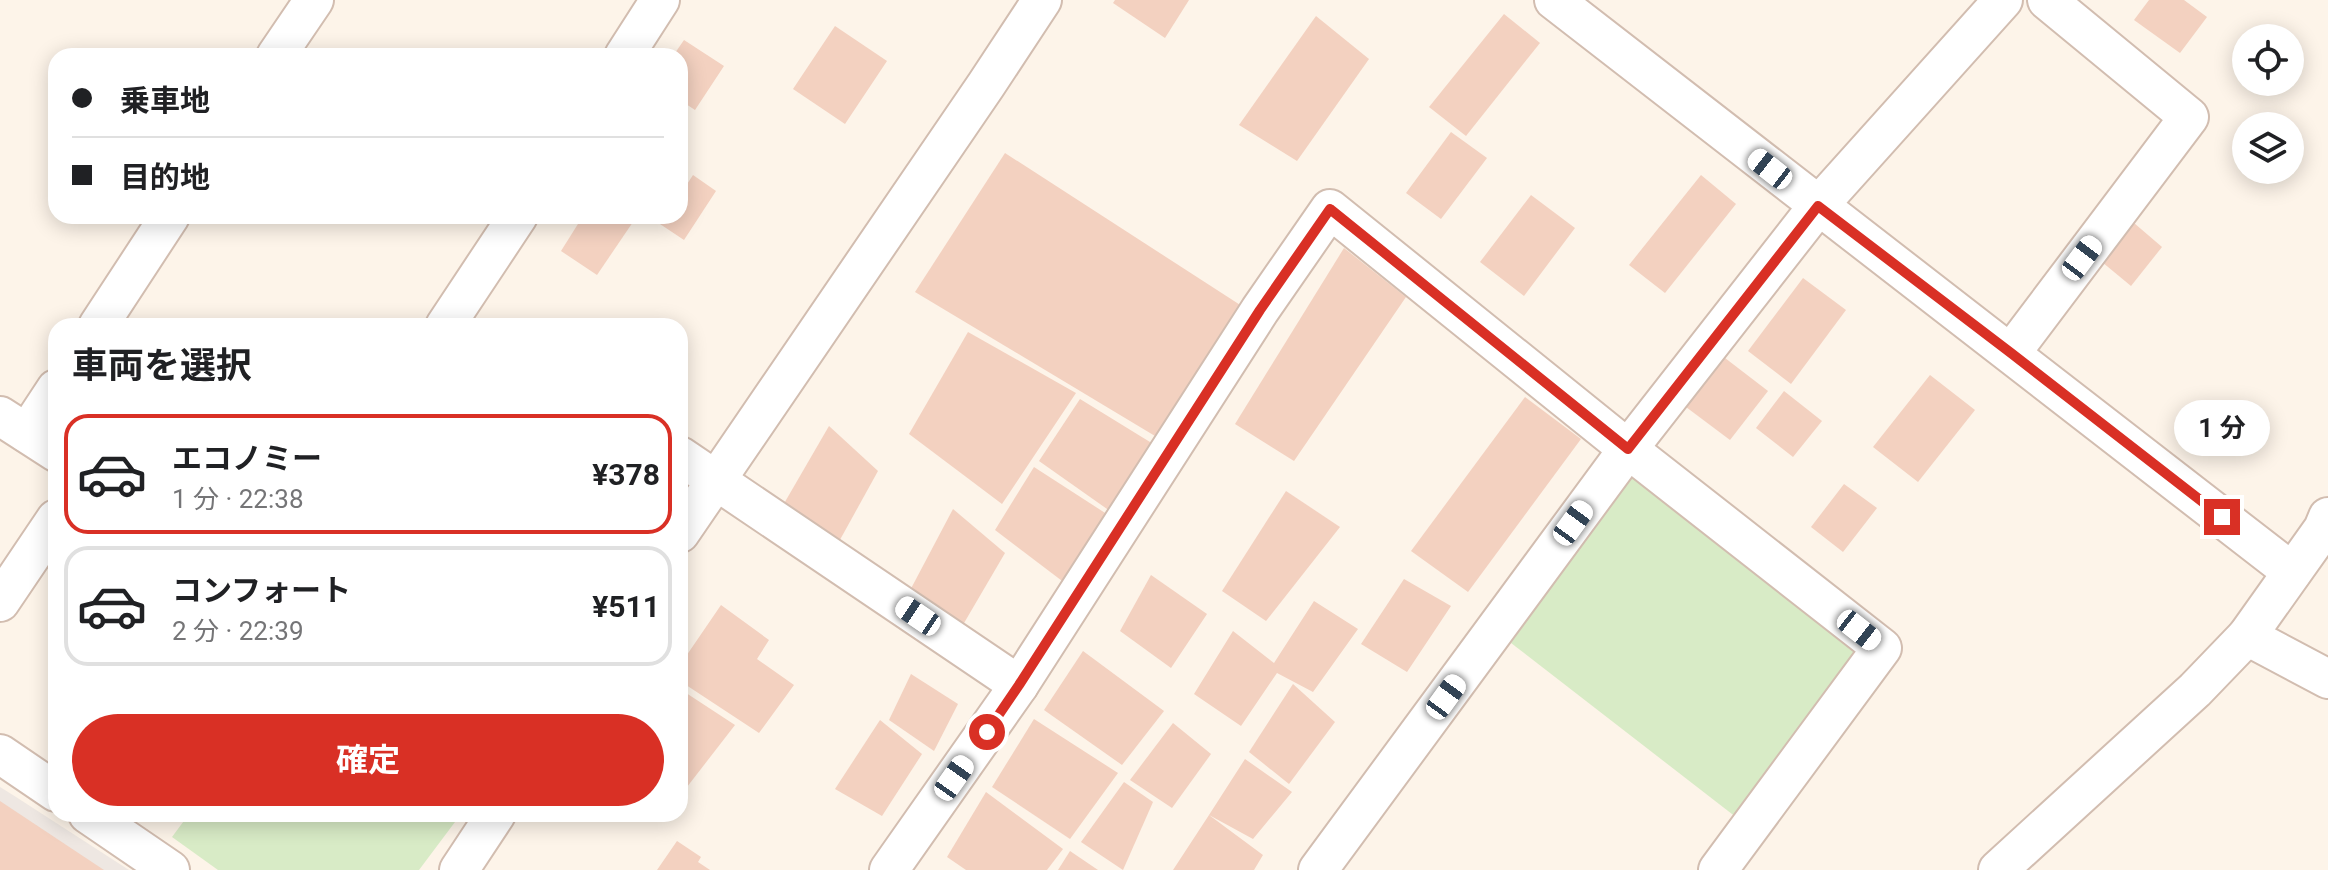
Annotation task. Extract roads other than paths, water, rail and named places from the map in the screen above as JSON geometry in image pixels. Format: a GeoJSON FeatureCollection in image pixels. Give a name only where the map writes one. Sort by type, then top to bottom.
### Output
{"type":"FeatureCollection","features":[{"type":"Feature","properties":{"kind":"street"},"geometry":{"type":"LineString","coordinates":[[281,48],[314,0]]}},
{"type":"Feature","properties":{"kind":"street"},"geometry":{"type":"LineString","coordinates":[[629,48],[660,0]]}},
{"type":"Feature","properties":{"kind":"street"},"geometry":{"type":"LineString","coordinates":[[688,521],[1042,0]]}},
{"type":"Feature","properties":{"kind":"street"},"geometry":{"type":"LineString","coordinates":[[1554,0],[2292,572]]}},
{"type":"Feature","properties":{"kind":"street"},"geometry":{"type":"LineString","coordinates":[[1318,870],[1628,449],[1818,206],[2003,0]]}},
{"type":"Feature","properties":{"kind":"street"},"geometry":{"type":"LineString","coordinates":[[2011,353],[2189,117],[2047,0]]}},
{"type":"Feature","properties":{"kind":"street"},"geometry":{"type":"LineString","coordinates":[[889,870],[1019,685],[1260,310],[1330,209],[1882,648],[1718,870]]}},
{"type":"Feature","properties":{"kind":"street"},"geometry":{"type":"LineString","coordinates":[[103,318],[165,224]]}},
{"type":"Feature","properties":{"kind":"street"},"geometry":{"type":"LineString","coordinates":[[459,318],[513,224]]}},
{"type":"Feature","properties":{"kind":"street"},"geometry":{"type":"LineString","coordinates":[[28,434],[48,402]]}},
{"type":"Feature","properties":{"kind":"street"},"geometry":{"type":"LineString","coordinates":[[688,461],[1019,685]]}},
{"type":"Feature","properties":{"kind":"street"},"geometry":{"type":"LineString","coordinates":[[1998,870],[2195,690],[2247,636],[2323,529],[2328,517]]}},
{"type":"Feature","properties":{"kind":"street"},"geometry":{"type":"LineString","coordinates":[[0,602],[48,531]]}},
{"type":"Feature","properties":{"kind":"street"},"geometry":{"type":"LineString","coordinates":[[2247,636],[2328,679]]}},
{"type":"Feature","properties":{"kind":"street"},"geometry":{"type":"LineString","coordinates":[[0,754],[48,787]]}},
{"type":"Feature","properties":{"kind":"street"},"geometry":{"type":"LineString","coordinates":[[100,822],[170,870]]}},
{"type":"Feature","properties":{"kind":"street"},"geometry":{"type":"LineString","coordinates":[[459,870],[491,822]]}}]}
